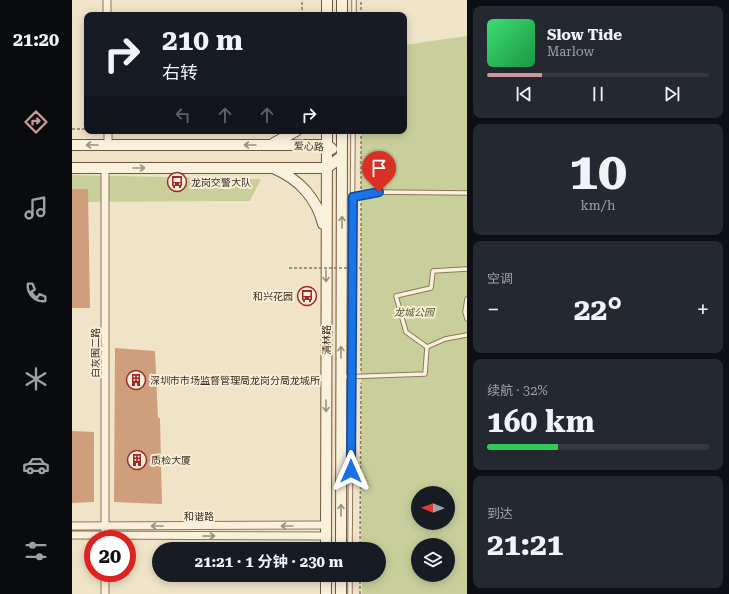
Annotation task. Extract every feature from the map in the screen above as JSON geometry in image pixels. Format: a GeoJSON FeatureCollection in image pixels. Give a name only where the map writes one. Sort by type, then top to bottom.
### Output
{"type":"FeatureCollection","features":[{"type":"Feature","properties":{"kind":"main road"},"geometry":{"type":"LineString","coordinates":[[327,0],[327,12]]}},
{"type":"Feature","properties":{"kind":"main road"},"geometry":{"type":"LineString","coordinates":[[342,0],[342,12]]}},
{"type":"Feature","properties":{"kind":"main road"},"geometry":{"type":"LineString","coordinates":[[268,145],[280,142],[292,134]]}},
{"type":"Feature","properties":{"kind":"main road","name":"清林路"},"geometry":{"type":"LineString","coordinates":[[326,542],[327,134]]}},
{"type":"Feature","properties":{"kind":"main road","name":"清林路"},"geometry":{"type":"LineString","coordinates":[[341,542],[346,377],[342,134]]}},
{"type":"Feature","properties":{"kind":"main road","name":"爱心路"},"geometry":{"type":"LineString","coordinates":[[72,145],[327,145],[342,156],[327,168]]}},
{"type":"Feature","properties":{"kind":"main road"},"geometry":{"type":"LineString","coordinates":[[72,168],[327,168]]}},
{"type":"Feature","properties":{"kind":"main road"},"geometry":{"type":"LineString","coordinates":[[272,168],[284,173],[304,189],[314,201],[321,217],[326,237]]}},
{"type":"Feature","properties":{"kind":"main road"},"geometry":{"type":"LineString","coordinates":[[326,582],[326,594]]}},
{"type":"Feature","properties":{"kind":"main road"},"geometry":{"type":"LineString","coordinates":[[341,582],[341,594]]}},
{"type":"Feature","properties":{"kind":"street"},"geometry":{"type":"LineString","coordinates":[[107,0],[107,12]]}},
{"type":"Feature","properties":{"kind":"street"},"geometry":{"type":"LineString","coordinates":[[108,134],[108,145]]}},
{"type":"Feature","properties":{"kind":"street","name":"白灰围二路"},"geometry":{"type":"LineString","coordinates":[[105,168],[105,530]]}},
{"type":"Feature","properties":{"kind":"street","name":"和谐路"},"geometry":{"type":"LineString","coordinates":[[72,526],[326,531]]}},
{"type":"Feature","properties":{"kind":"street","name":"和谐路"},"geometry":{"type":"LineString","coordinates":[[136,536],[326,531]]}},
{"type":"Feature","properties":{"kind":"street","name":"和谐路"},"geometry":{"type":"LineString","coordinates":[[72,535],[84,536]]}},
{"type":"Feature","properties":{"kind":"street"},"geometry":{"type":"LineString","coordinates":[[105,582],[105,594]]}},
{"type":"Feature","properties":{"kind":"lane"},"geometry":{"type":"LineString","coordinates":[[354,0],[354,12]]}},
{"type":"Feature","properties":{"kind":"lane"},"geometry":{"type":"LineString","coordinates":[[350,542],[346,377],[354,134]]}},
{"type":"Feature","properties":{"kind":"lane"},"geometry":{"type":"LineString","coordinates":[[353,197],[379,192],[467,193]]}},
{"type":"Feature","properties":{"kind":"lane"},"geometry":{"type":"LineString","coordinates":[[427,347],[406,332],[396,296],[431,288],[433,271],[467,268]]}},
{"type":"Feature","properties":{"kind":"lane"},"geometry":{"type":"LineString","coordinates":[[467,299],[465,312],[467,319]]}},
{"type":"Feature","properties":{"kind":"lane"},"geometry":{"type":"LineString","coordinates":[[427,347],[445,338],[467,335]]}},
{"type":"Feature","properties":{"kind":"lane"},"geometry":{"type":"LineString","coordinates":[[346,377],[425,374],[427,347]]}},
{"type":"Feature","properties":{"kind":"lane"},"geometry":{"type":"LineString","coordinates":[[350,582],[350,594]]}},
{"type":"Feature","properties":{"kind":"path"},"geometry":{"type":"LineString","coordinates":[[302,0],[302,12]]}},
{"type":"Feature","properties":{"kind":"path"},"geometry":{"type":"LineString","coordinates":[[361,0],[361,12]]}},
{"type":"Feature","properties":{"kind":"path"},"geometry":{"type":"LineString","coordinates":[[72,129],[84,129]]}},
{"type":"Feature","properties":{"kind":"path"},"geometry":{"type":"LineString","coordinates":[[360,542],[361,134]]}},
{"type":"Feature","properties":{"kind":"path"},"geometry":{"type":"LineString","coordinates":[[289,268],[361,268]]}},
{"type":"Feature","properties":{"kind":"path"},"geometry":{"type":"LineString","coordinates":[[360,582],[360,594]]}},
{"type":"Feature","properties":{"kind":"green space","name":"龙城公园"},"geometry":{"type":"Polygon","coordinates":[[[467,36],[467,594],[362,594],[362,582],[386,582],[386,542],[361,542],[361,134],[407,134],[407,45],[467,36]]]}},
{"type":"Feature","properties":{"kind":"green space"},"geometry":{"type":"Polygon","coordinates":[[[72,175],[261,179],[250,201],[72,202],[72,175]]]}},
{"type":"Feature","properties":{"kind":"building"},"geometry":{"type":"Polygon","coordinates":[[[72,189],[88,189],[90,308],[72,308],[72,189]]]}},
{"type":"Feature","properties":{"kind":"building"},"geometry":{"type":"Polygon","coordinates":[[[115,348],[155,351],[158,418],[160,418],[162,504],[114,502],[115,348]]]}},
{"type":"Feature","properties":{"kind":"building"},"geometry":{"type":"Polygon","coordinates":[[[72,431],[94,432],[94,502],[72,503],[72,431]]]}},
{"type":"Feature","properties":{"kind":"place","name":"龙岗交警大队"},"geometry":{"type":"Point","coordinates":[177,182]}},
{"type":"Feature","properties":{"kind":"place","name":"和兴花园"},"geometry":{"type":"Point","coordinates":[307,296]}},
{"type":"Feature","properties":{"kind":"place","name":"深圳市市场监督管理局龙岗分局龙城所"},"geometry":{"type":"Point","coordinates":[136,380]}},
{"type":"Feature","properties":{"kind":"place","name":"质检大厦"},"geometry":{"type":"Point","coordinates":[137,460]}},
{"type":"Feature","properties":{"kind":"route"},"geometry":{"type":"LineString","coordinates":[[351,471],[353,197],[379,192]]}}]}
